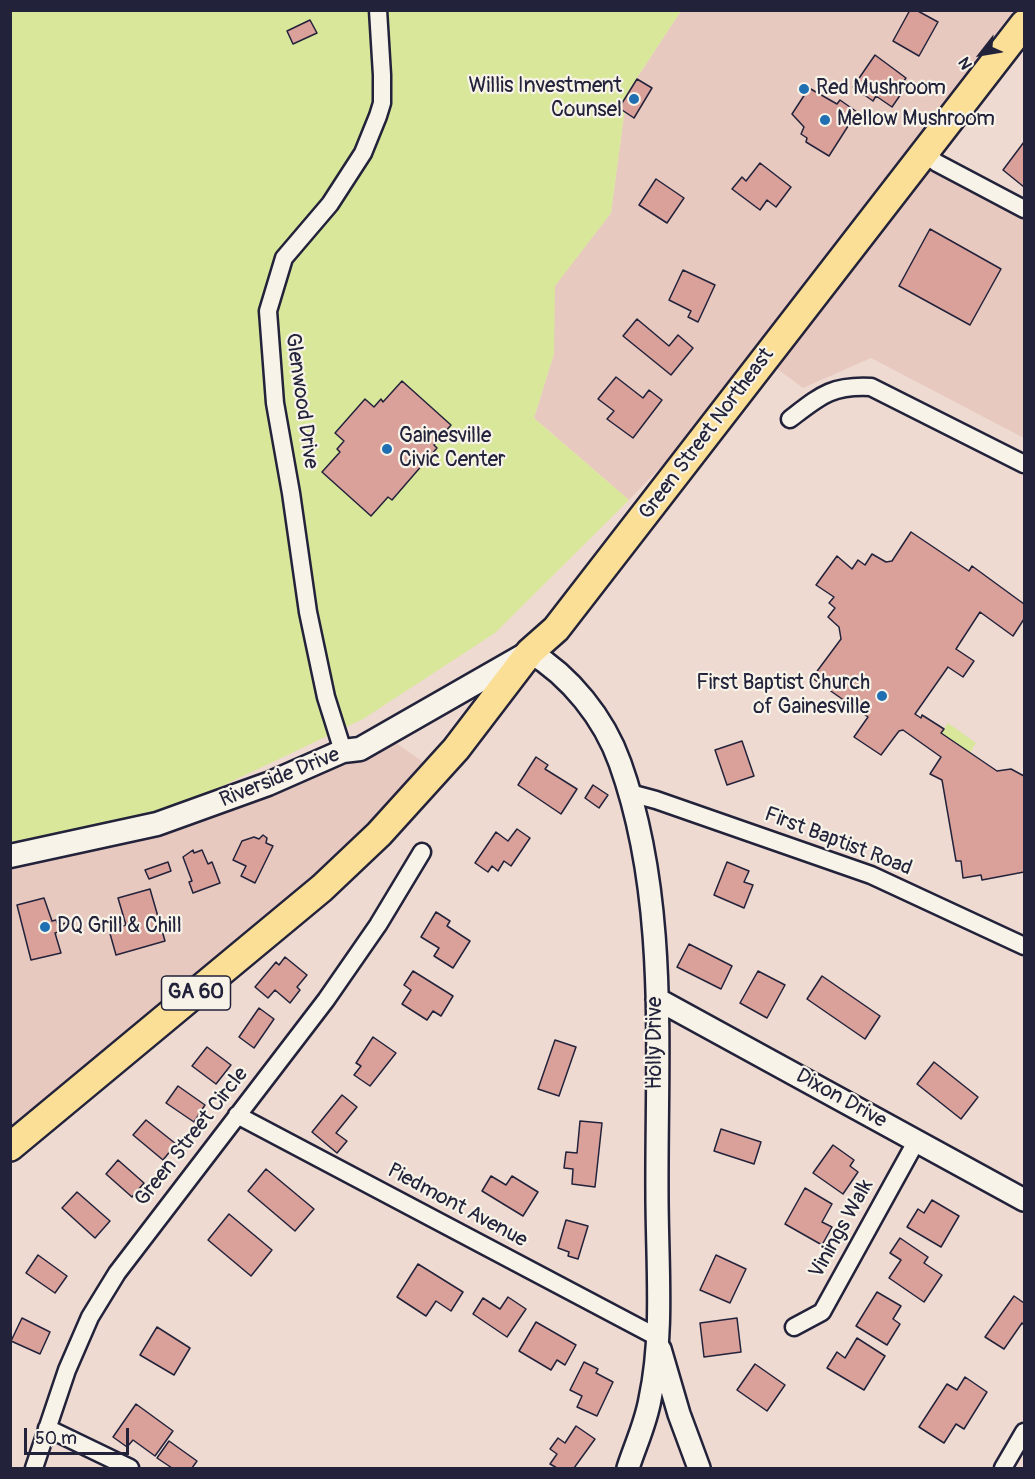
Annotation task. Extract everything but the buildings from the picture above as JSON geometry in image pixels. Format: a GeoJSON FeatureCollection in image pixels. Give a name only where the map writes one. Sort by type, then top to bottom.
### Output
{"type":"FeatureCollection","features":[{"type":"Feature","properties":{"kind":"highway","name":"Green Street Northeast"},"geometry":{"type":"LineString","coordinates":[[10,1147],[322,888],[379,834],[456,749],[530,652],[563,621],[1024,24]]}},
{"type":"Feature","properties":{"kind":"main road","name":"Riverside Drive"},"geometry":{"type":"LineString","coordinates":[[10,856],[157,824],[268,784],[343,751],[360,749],[390,734],[530,652]]}},
{"type":"Feature","properties":{"kind":"street","name":"Glenwood Drive"},"geometry":{"type":"LineString","coordinates":[[343,751],[326,697],[308,612],[275,403],[268,311],[284,258],[335,196],[363,153],[378,116],[382,103],[382,75],[378,10]]}},
{"type":"Feature","properties":{"kind":"street"},"geometry":{"type":"LineString","coordinates":[[924,153],[937,163],[1024,208]]}},
{"type":"Feature","properties":{"kind":"street"},"geometry":{"type":"LineString","coordinates":[[790,419],[826,392],[846,386],[870,387],[1024,464]]}},
{"type":"Feature","properties":{"kind":"street","name":"Holly Drive"},"geometry":{"type":"LineString","coordinates":[[530,652],[553,666],[595,716],[615,752],[630,793],[640,838],[650,904],[657,999],[657,1336],[650,1400],[628,1468]]}},
{"type":"Feature","properties":{"kind":"street","name":"First Baptist Road"},"geometry":{"type":"LineString","coordinates":[[630,793],[871,875],[1024,946]]}},
{"type":"Feature","properties":{"kind":"street","name":"Green Street Circle"},"geometry":{"type":"LineString","coordinates":[[34,1468],[90,1317],[111,1282],[134,1248],[326,1000],[378,925],[422,852]]}},
{"type":"Feature","properties":{"kind":"street","name":"Dixon Drive"},"geometry":{"type":"LineString","coordinates":[[657,999],[1024,1200]]}},
{"type":"Feature","properties":{"kind":"street","name":"Piedmont Avenue"},"geometry":{"type":"LineString","coordinates":[[237,1115],[657,1336]]}},
{"type":"Feature","properties":{"kind":"street","name":"Vinings Walk"},"geometry":{"type":"LineString","coordinates":[[794,1328],[822,1312],[916,1140]]}},
{"type":"Feature","properties":{"kind":"street"},"geometry":{"type":"LineString","coordinates":[[657,1336],[679,1414],[699,1468]]}},
{"type":"Feature","properties":{"kind":"street"},"geometry":{"type":"LineString","coordinates":[[650,1400],[674,1409],[679,1414]]}},
{"type":"Feature","properties":{"kind":"street"},"geometry":{"type":"LineString","coordinates":[[47,1428],[130,1468]]}},
{"type":"Feature","properties":{"kind":"street"},"geometry":{"type":"LineString","coordinates":[[1003,1468],[1024,1432]]}},
{"type":"Feature","properties":{"kind":"shaded area"},"geometry":{"type":"Polygon","coordinates":[[[681,11],[1024,11],[910,153],[1024,215],[1024,438],[871,358],[803,388],[764,359],[629,500],[534,418],[554,354],[554,286],[611,213],[627,93],[681,11]]]}},
{"type":"Feature","properties":{"kind":"shaded area"},"geometry":{"type":"Polygon","coordinates":[[[376,729],[433,769],[370,831],[11,1150],[11,842],[174,809],[376,729]]]}},
{"type":"Feature","properties":{"kind":"green space"},"geometry":{"type":"Polygon","coordinates":[[[11,11],[681,11],[627,93],[611,213],[555,286],[554,354],[534,418],[629,500],[495,633],[363,719],[174,809],[11,842],[11,11]]]}},
{"type":"Feature","properties":{"kind":"green space"},"geometry":{"type":"Polygon","coordinates":[[[948,723],[976,743],[970,753],[941,733],[948,723]]]}},
{"type":"Feature","properties":{"kind":"place","name":"Red Mushroom"},"geometry":{"type":"Point","coordinates":[804,89]}},
{"type":"Feature","properties":{"kind":"place","name":"Willis Investment Counsel"},"geometry":{"type":"Point","coordinates":[634,99]}},
{"type":"Feature","properties":{"kind":"place","name":"Mellow Mushroom"},"geometry":{"type":"Point","coordinates":[825,120]}},
{"type":"Feature","properties":{"kind":"place","name":"Gainesville Civic Center"},"geometry":{"type":"Point","coordinates":[387,449]}},
{"type":"Feature","properties":{"kind":"place","name":"First Baptist Church of Gainesville"},"geometry":{"type":"Point","coordinates":[882,696]}},
{"type":"Feature","properties":{"kind":"place","name":"DQ Grill & Chill"},"geometry":{"type":"Point","coordinates":[45,927]}}]}
